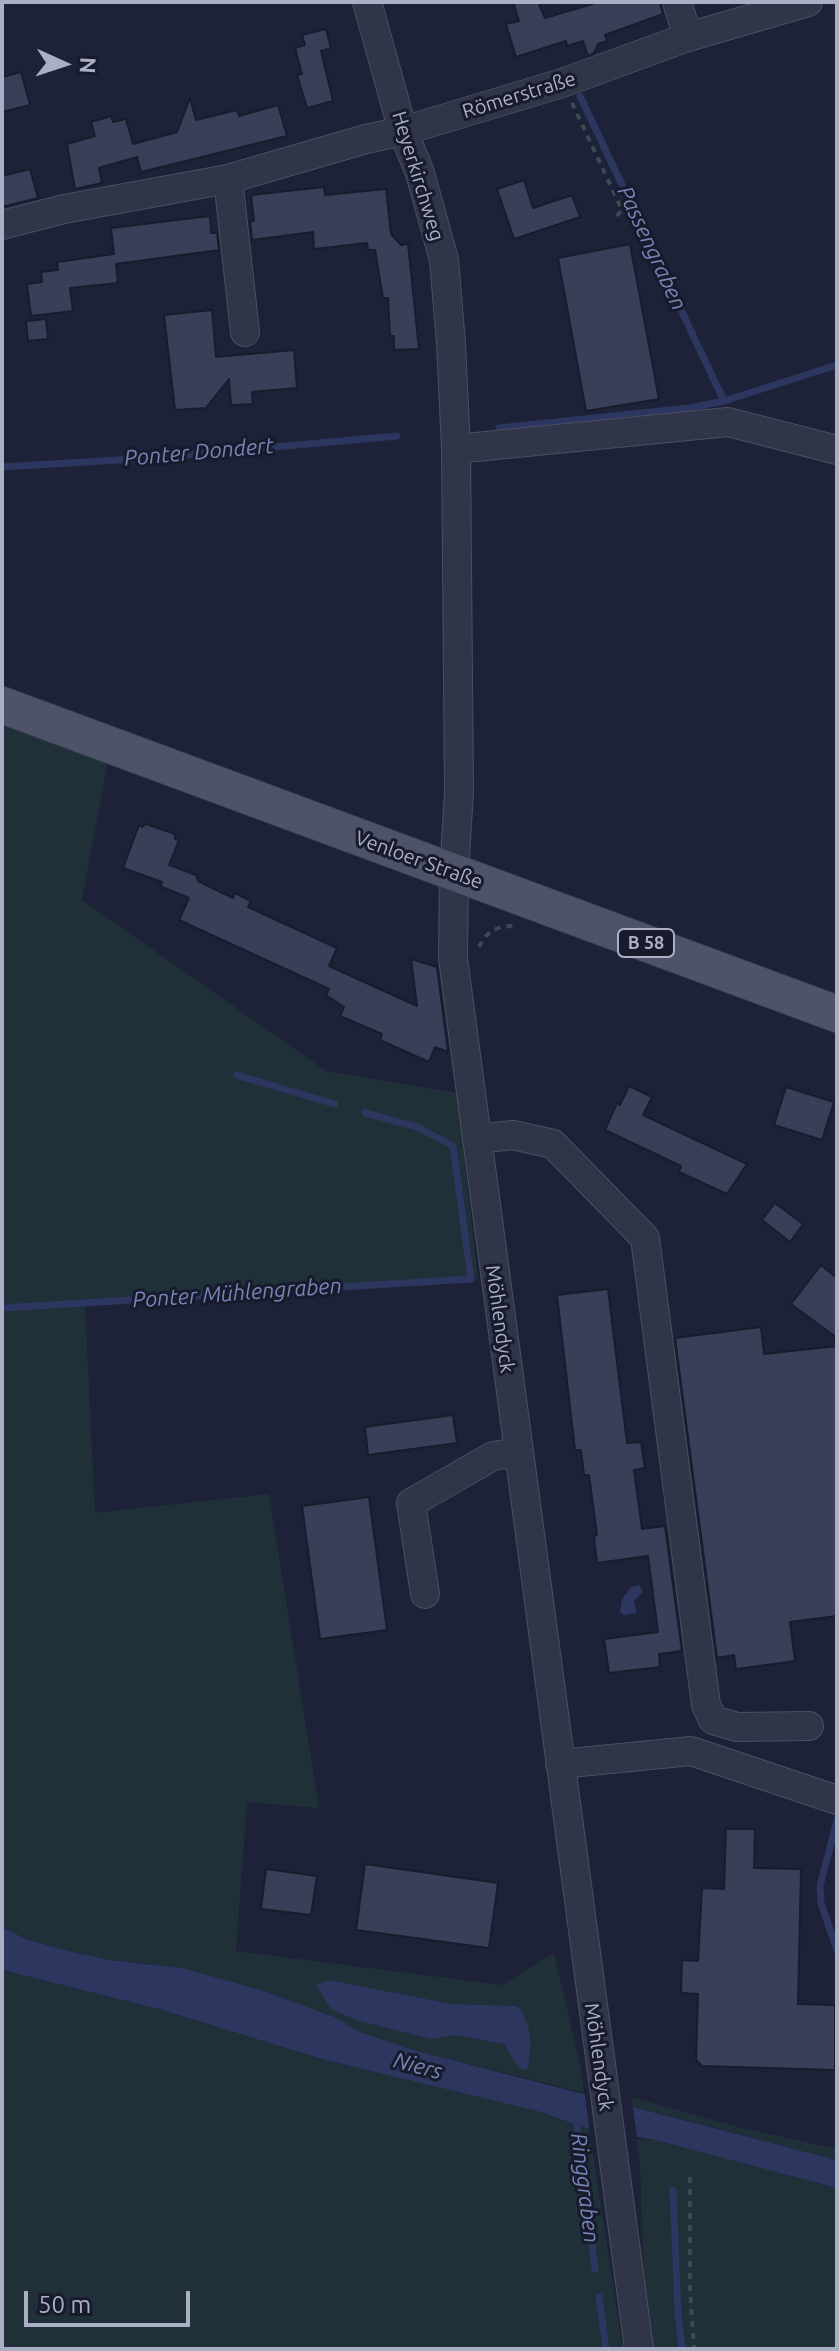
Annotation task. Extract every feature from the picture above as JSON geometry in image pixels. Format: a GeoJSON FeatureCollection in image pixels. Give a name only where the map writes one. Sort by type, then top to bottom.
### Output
{"type":"FeatureCollection","features":[{"type":"Feature","properties":{"kind":"main road","name":"Venloer Straße"},"geometry":{"type":"LineString","coordinates":[[2,705],[837,1014]]}},
{"type":"Feature","properties":{"kind":"street","name":"Heyerkirchweg"},"geometry":{"type":"LineString","coordinates":[[367,2],[444,260],[456,449],[459,792],[454,873]]}},
{"type":"Feature","properties":{"kind":"street"},"geometry":{"type":"LineString","coordinates":[[677,2],[688,37]]}},
{"type":"Feature","properties":{"kind":"street","name":"Römerstraße"},"geometry":{"type":"LineString","coordinates":[[2,225],[64,209],[228,179],[403,131],[562,83],[688,37],[808,2]]}},
{"type":"Feature","properties":{"kind":"street"},"geometry":{"type":"LineString","coordinates":[[228,179],[245,332]]}},
{"type":"Feature","properties":{"kind":"street"},"geometry":{"type":"LineString","coordinates":[[456,449],[728,422],[837,450]]}},
{"type":"Feature","properties":{"kind":"street","name":"Möhlendyck"},"geometry":{"type":"LineString","coordinates":[[454,873],[453,958],[639,2349]]}},
{"type":"Feature","properties":{"kind":"street"},"geometry":{"type":"LineString","coordinates":[[477,1139],[513,1135],[553,1144],[645,1238],[706,1705],[713,1720],[737,1727],[809,1726]]}},
{"type":"Feature","properties":{"kind":"street"},"geometry":{"type":"LineString","coordinates":[[425,1594],[411,1503],[493,1456],[518,1452]]}},
{"type":"Feature","properties":{"kind":"street"},"geometry":{"type":"LineString","coordinates":[[560,1764],[691,1751],[837,1800]]}},
{"type":"Feature","properties":{"kind":"path"},"geometry":{"type":"LineString","coordinates":[[562,83],[622,210],[616,217]]}},
{"type":"Feature","properties":{"kind":"path"},"geometry":{"type":"LineString","coordinates":[[690,2177],[690,2289],[694,2349]]}},
{"type":"Feature","properties":{"kind":"shaded area"},"geometry":{"type":"Polygon","coordinates":[[[2,722],[108,761],[82,900],[326,1071],[457,1093],[478,1278],[85,1303],[95,1513],[269,1494],[319,1808],[247,1802],[236,1951],[502,1985],[554,1953],[584,2093],[410,2049],[357,2031],[337,2018],[264,1991],[146,1963],[110,1960],[64,1950],[26,1939],[2,1927],[2,722]],[[329,1980],[359,2021],[431,2039],[456,2035],[504,2044],[518,2066],[517,2006],[452,2004],[329,1980]]]}},
{"type":"Feature","properties":{"kind":"shaded area"},"geometry":{"type":"Polygon","coordinates":[[[2,1970],[159,2009],[325,2060],[537,2111],[589,2129],[623,2349],[2,2349],[2,1970]]]}},
{"type":"Feature","properties":{"kind":"shaded area"},"geometry":{"type":"Polygon","coordinates":[[[631,2097],[742,2128],[837,2149],[837,2160],[632,2106],[631,2097]]]}},
{"type":"Feature","properties":{"kind":"shaded area"},"geometry":{"type":"Polygon","coordinates":[[[637,2139],[655,2140],[837,2188],[837,2349],[646,2349],[637,2139]]]}},
{"type":"Feature","properties":{"kind":"water"},"geometry":{"type":"Polygon","coordinates":[[[639,1585],[643,1592],[634,1601],[637,1613],[624,1615],[620,1612],[622,1599],[631,1587],[639,1585]]]}},
{"type":"Feature","properties":{"kind":"water","name":"Niers"},"geometry":{"type":"Polygon","coordinates":[[[2,1927],[26,1939],[64,1950],[110,1960],[182,1968],[264,1991],[337,2018],[357,2031],[410,2049],[837,2160],[837,2188],[655,2140],[589,2129],[537,2111],[325,2060],[159,2009],[2,1970],[2,1927]]]}},
{"type":"Feature","properties":{"kind":"water"},"geometry":{"type":"Polygon","coordinates":[[[329,1980],[452,2004],[517,2006],[526,2020],[530,2036],[527,2070],[518,2067],[504,2044],[456,2035],[431,2039],[359,2021],[331,2009],[316,1985],[329,1980]]]}},
{"type":"Feature","properties":{"kind":"pier"},"geometry":{"type":"Polygon","coordinates":[[[584,2089],[632,2102],[638,2143],[590,2134],[584,2089]]]}},
{"type":"Feature","properties":{"kind":"building"},"geometry":{"type":"Polygon","coordinates":[[[513,2],[538,2],[545,18],[599,2],[660,2],[663,14],[605,35],[607,41],[598,44],[594,53],[588,56],[583,41],[567,46],[566,41],[516,57],[506,24],[519,21],[513,2]]]}},
{"type":"Feature","properties":{"kind":"building"},"geometry":{"type":"Polygon","coordinates":[[[326,29],[331,48],[321,51],[333,101],[307,108],[297,75],[302,74],[295,48],[305,45],[302,35],[326,29]]]}},
{"type":"Feature","properties":{"kind":"building"},"geometry":{"type":"Polygon","coordinates":[[[21,72],[30,105],[2,112],[2,77],[21,72]]]}},
{"type":"Feature","properties":{"kind":"building"},"geometry":{"type":"Polygon","coordinates":[[[190,98],[196,120],[237,110],[239,116],[278,105],[287,136],[141,172],[137,157],[99,168],[102,183],[75,189],[67,144],[95,136],[91,122],[111,116],[113,122],[126,119],[133,144],[177,132],[190,98]]]}},
{"type":"Feature","properties":{"kind":"building"},"geometry":{"type":"Polygon","coordinates":[[[30,169],[38,198],[2,207],[2,176],[30,169]]]}},
{"type":"Feature","properties":{"kind":"building"},"geometry":{"type":"Polygon","coordinates":[[[524,180],[533,208],[572,195],[580,217],[514,239],[497,189],[524,180]]]}},
{"type":"Feature","properties":{"kind":"building"},"geometry":{"type":"Polygon","coordinates":[[[324,187],[325,195],[386,189],[391,234],[401,245],[408,244],[419,349],[394,350],[388,298],[383,298],[375,250],[368,250],[367,243],[314,249],[313,232],[252,240],[250,221],[254,221],[251,195],[324,187]]]}},
{"type":"Feature","properties":{"kind":"building"},"geometry":{"type":"Polygon","coordinates":[[[210,216],[211,233],[217,233],[219,250],[116,264],[118,283],[70,288],[73,311],[31,316],[27,284],[42,282],[41,272],[58,270],[57,262],[114,254],[111,228],[210,216]]]}},
{"type":"Feature","properties":{"kind":"building"},"geometry":{"type":"Polygon","coordinates":[[[630,244],[659,399],[586,411],[558,258],[630,244]]]}},
{"type":"Feature","properties":{"kind":"building"},"geometry":{"type":"Polygon","coordinates":[[[212,310],[216,357],[294,350],[297,388],[252,392],[253,404],[231,405],[229,379],[206,408],[175,410],[164,315],[212,310]]]}},
{"type":"Feature","properties":{"kind":"building"},"geometry":{"type":"Polygon","coordinates":[[[46,319],[48,339],[28,341],[26,321],[46,319]]]}},
{"type":"Feature","properties":{"kind":"building"},"geometry":{"type":"Polygon","coordinates":[[[146,824],[175,834],[175,839],[179,840],[169,865],[196,875],[198,881],[233,898],[235,893],[251,901],[248,907],[337,948],[329,966],[417,1006],[411,959],[437,967],[448,1052],[435,1047],[429,1062],[380,1040],[382,1034],[340,1016],[344,1007],[326,995],[329,989],[179,920],[189,898],[160,886],[162,882],[123,868],[139,825],[142,827],[146,824]]]}},
{"type":"Feature","properties":{"kind":"building"},"geometry":{"type":"Polygon","coordinates":[[[629,1086],[652,1097],[643,1115],[747,1164],[727,1194],[679,1172],[681,1166],[605,1130],[629,1086]]]}},
{"type":"Feature","properties":{"kind":"building"},"geometry":{"type":"Polygon","coordinates":[[[786,1087],[834,1102],[822,1140],[774,1125],[786,1087]]]}},
{"type":"Feature","properties":{"kind":"building"},"geometry":{"type":"Polygon","coordinates":[[[775,1203],[803,1224],[790,1242],[762,1220],[775,1203]]]}},
{"type":"Feature","properties":{"kind":"building"},"geometry":{"type":"Polygon","coordinates":[[[821,1265],[837,1278],[837,1338],[791,1304],[821,1265]]]}},
{"type":"Feature","properties":{"kind":"building"},"geometry":{"type":"Polygon","coordinates":[[[608,1289],[627,1443],[641,1442],[645,1468],[634,1470],[642,1529],[665,1526],[682,1651],[659,1654],[660,1667],[609,1673],[604,1639],[658,1632],[648,1556],[597,1563],[594,1536],[597,1535],[589,1475],[584,1475],[581,1450],[575,1450],[557,1295],[608,1289]]]}},
{"type":"Feature","properties":{"kind":"building"},"geometry":{"type":"Polygon","coordinates":[[[761,1327],[764,1354],[837,1346],[837,1616],[790,1622],[795,1661],[736,1669],[734,1655],[717,1658],[675,1338],[761,1327]]]}},
{"type":"Feature","properties":{"kind":"building"},"geometry":{"type":"Polygon","coordinates":[[[453,1415],[457,1443],[368,1455],[365,1427],[453,1415]]]}},
{"type":"Feature","properties":{"kind":"building"},"geometry":{"type":"Polygon","coordinates":[[[369,1497],[387,1630],[320,1639],[302,1506],[369,1497]]]}},
{"type":"Feature","properties":{"kind":"building"},"geometry":{"type":"Polygon","coordinates":[[[726,1829],[755,1829],[754,1868],[801,1869],[798,2004],[835,2005],[835,2070],[702,2066],[696,2060],[698,1994],[681,1993],[682,1960],[698,1961],[702,1888],[724,1889],[726,1829]]]}},
{"type":"Feature","properties":{"kind":"building"},"geometry":{"type":"Polygon","coordinates":[[[365,1864],[498,1883],[489,1948],[356,1930],[365,1864]]]}},
{"type":"Feature","properties":{"kind":"building"},"geometry":{"type":"Polygon","coordinates":[[[266,1869],[317,1876],[311,1915],[261,1909],[266,1869]]]}},
{"type":"Feature","properties":{"kind":"waterway","name":"Passengraben"},"geometry":{"type":"LineString","coordinates":[[580,96],[724,401]]}},
{"type":"Feature","properties":{"kind":"waterway","name":"Ponter Dondert"},"geometry":{"type":"LineString","coordinates":[[499,428],[689,408],[724,401],[837,365]]}},
{"type":"Feature","properties":{"kind":"waterway","name":"Ponter Dondert"},"geometry":{"type":"LineString","coordinates":[[2,467],[152,458],[397,436]]}},
{"type":"Feature","properties":{"kind":"waterway"},"geometry":{"type":"LineString","coordinates":[[236,1075],[335,1104]]}},
{"type":"Feature","properties":{"kind":"waterway","name":"Ponter Mühlengraben"},"geometry":{"type":"LineString","coordinates":[[2,1308],[471,1279],[453,1146],[417,1127],[365,1113]]}},
{"type":"Feature","properties":{"kind":"waterway"},"geometry":{"type":"LineString","coordinates":[[837,1820],[820,1886],[821,1903],[837,1950]]}},
{"type":"Feature","properties":{"kind":"waterway","name":"Ringgraben"},"geometry":{"type":"LineString","coordinates":[[576,2116],[595,2269]]}},
{"type":"Feature","properties":{"kind":"waterway"},"geometry":{"type":"LineString","coordinates":[[673,2190],[682,2349]]}},
{"type":"Feature","properties":{"kind":"waterway","name":"Ringgraben"},"geometry":{"type":"LineString","coordinates":[[599,2297],[606,2349]]}}]}
